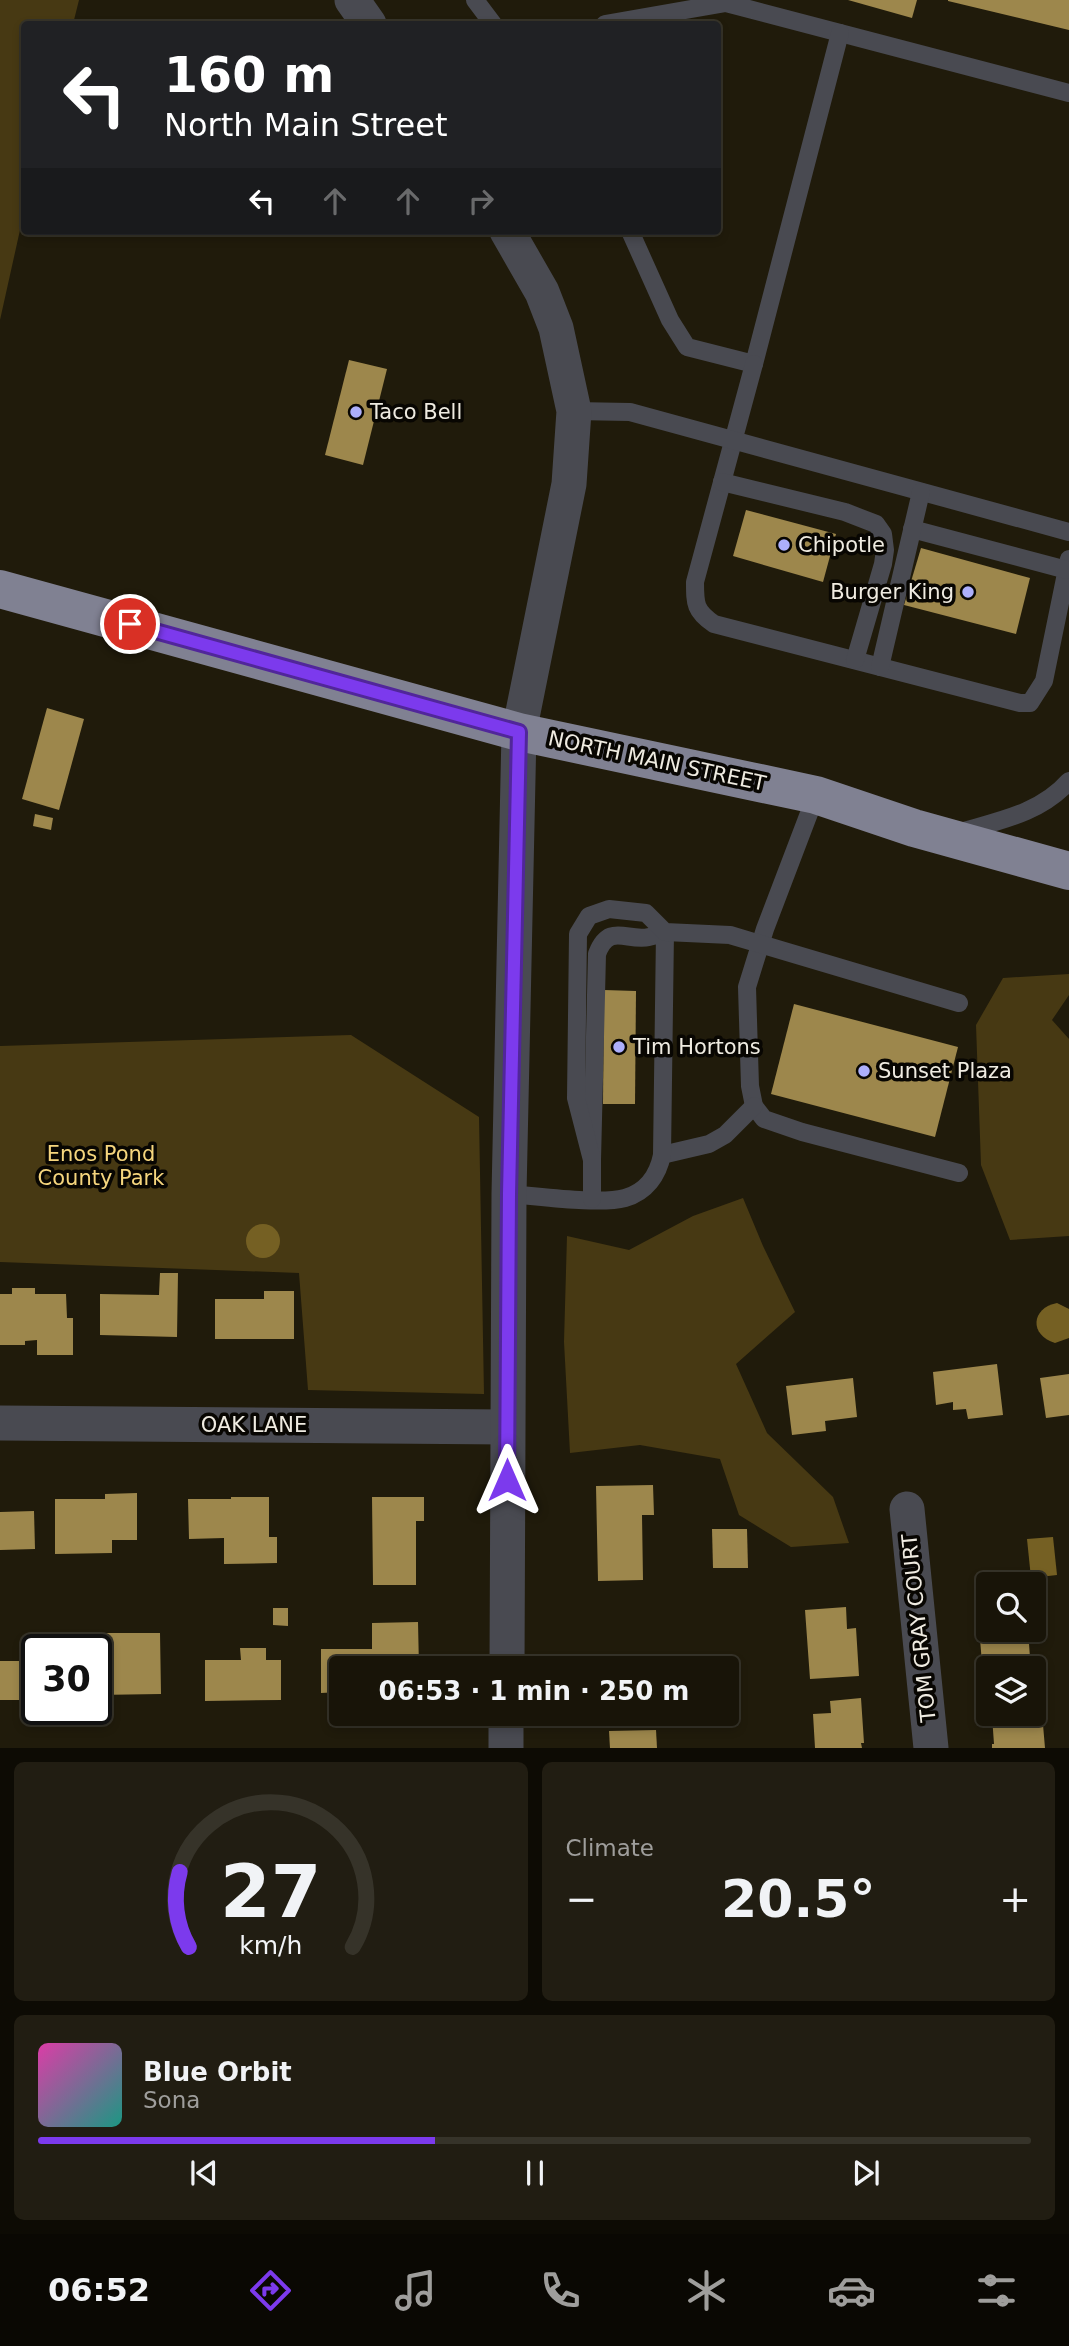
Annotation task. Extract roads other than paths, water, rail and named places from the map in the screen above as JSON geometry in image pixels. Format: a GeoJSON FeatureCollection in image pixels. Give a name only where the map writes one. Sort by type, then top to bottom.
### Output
{"type":"FeatureCollection","features":[{"type":"Feature","properties":{"kind":"highway","name":"NORTH MAIN STREET"},"geometry":{"type":"LineString","coordinates":[[0,589],[519,732],[816,795],[944,836],[1069,871]]}},
{"type":"Feature","properties":{"kind":"street"},"geometry":{"type":"LineString","coordinates":[[352,0],[367,21]]}},
{"type":"Feature","properties":{"kind":"street"},"geometry":{"type":"LineString","coordinates":[[507,1656],[509,1194],[519,732],[569,484],[574,411],[556,328],[542,292],[509,235]]}},
{"type":"Feature","properties":{"kind":"street","name":"OAK LANE"},"geometry":{"type":"LineString","coordinates":[[0,1423],[507,1427]]}},
{"type":"Feature","properties":{"kind":"street","name":"TOM GRAY COURT"},"geometry":{"type":"LineString","coordinates":[[907,1509],[931,1748]]}},
{"type":"Feature","properties":{"kind":"street"},"geometry":{"type":"LineString","coordinates":[[506,1726],[506,1748]]}},
{"type":"Feature","properties":{"kind":"lane"},"geometry":{"type":"LineString","coordinates":[[475,0],[491,21]]}},
{"type":"Feature","properties":{"kind":"lane"},"geometry":{"type":"LineString","coordinates":[[652,20],[726,3],[1069,93]]}},
{"type":"Feature","properties":{"kind":"lane"},"geometry":{"type":"LineString","coordinates":[[840,33],[695,582],[695,602],[701,616],[714,624],[1020,703],[1030,703],[1044,681],[1068,565],[912,528]]}},
{"type":"Feature","properties":{"kind":"lane"},"geometry":{"type":"LineString","coordinates":[[633,235],[670,320],[687,347],[754,364]]}},
{"type":"Feature","properties":{"kind":"lane"},"geometry":{"type":"LineString","coordinates":[[574,411],[630,412],[1069,532]]}},
{"type":"Feature","properties":{"kind":"lane"},"geometry":{"type":"LineString","coordinates":[[722,482],[845,512],[876,524],[883,534],[883,564],[855,660]]}},
{"type":"Feature","properties":{"kind":"lane"},"geometry":{"type":"LineString","coordinates":[[880,667],[921,492]]}},
{"type":"Feature","properties":{"kind":"lane"},"geometry":{"type":"LineString","coordinates":[[944,836],[1021,814],[1044,803],[1069,781]]}},
{"type":"Feature","properties":{"kind":"lane"},"geometry":{"type":"LineString","coordinates":[[816,795],[747,987],[750,1086],[754,1106],[764,1119],[802,1132],[959,1173]]}},
{"type":"Feature","properties":{"kind":"lane"},"geometry":{"type":"LineString","coordinates":[[509,1194],[623,1198],[635,1194],[650,1182],[659,1166],[662,1154],[665,932],[646,913],[609,909],[589,916],[578,934],[576,1098],[592,1160]]}},
{"type":"Feature","properties":{"kind":"lane"},"geometry":{"type":"LineString","coordinates":[[592,1199],[595,968],[601,944],[615,935],[647,938],[665,932],[730,935],[959,1003]]}},
{"type":"Feature","properties":{"kind":"lane"},"geometry":{"type":"LineString","coordinates":[[662,1154],[709,1144],[725,1135],[754,1106]]}},
{"type":"Feature","properties":{"kind":"place","name":"Taco Bell"},"geometry":{"type":"Point","coordinates":[356,412]}},
{"type":"Feature","properties":{"kind":"place","name":"Chipotle"},"geometry":{"type":"Point","coordinates":[784,545]}},
{"type":"Feature","properties":{"kind":"place","name":"Burger King"},"geometry":{"type":"Point","coordinates":[968,592]}},
{"type":"Feature","properties":{"kind":"place","name":"Tim Hortons"},"geometry":{"type":"Point","coordinates":[619,1047]}},
{"type":"Feature","properties":{"kind":"place","name":"Sunset Plaza"},"geometry":{"type":"Point","coordinates":[864,1071]}},
{"type":"Feature","properties":{"kind":"park label","name":"Enos Pond County Park"},"geometry":{"type":"Point","coordinates":[101,1166]}}]}
